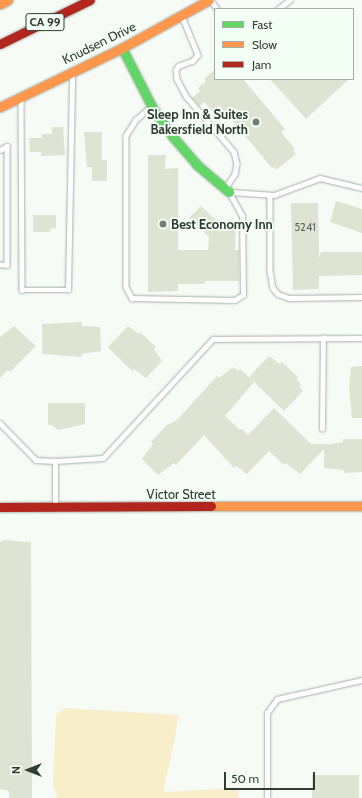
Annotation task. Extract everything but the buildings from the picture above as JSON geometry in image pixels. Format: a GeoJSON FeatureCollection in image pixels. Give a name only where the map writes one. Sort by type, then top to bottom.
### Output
{"type":"FeatureCollection","features":[{"type":"Feature","properties":{"kind":"main road"},"geometry":{"type":"LineString","coordinates":[[0,4],[8,0]]}},
{"type":"Feature","properties":{"kind":"main road","name":"CA 99"},"geometry":{"type":"LineString","coordinates":[[0,44],[90,0]]}},
{"type":"Feature","properties":{"kind":"main road","name":"Knudsen Drive"},"geometry":{"type":"LineString","coordinates":[[0,107],[122,48],[210,0]]}},
{"type":"Feature","properties":{"kind":"main road"},"geometry":{"type":"LineString","coordinates":[[122,48],[152,107],[197,165],[227,191]]}},
{"type":"Feature","properties":{"kind":"main road","name":"Victor Street"},"geometry":{"type":"LineString","coordinates":[[0,507],[362,506]]}},
{"type":"Feature","properties":{"kind":"lane"},"geometry":{"type":"LineString","coordinates":[[210,0],[216,8]]}},
{"type":"Feature","properties":{"kind":"lane"},"geometry":{"type":"LineString","coordinates":[[279,8],[290,0]]}},
{"type":"Feature","properties":{"kind":"lane"},"geometry":{"type":"LineString","coordinates":[[182,15],[198,55],[193,60],[179,66],[176,70],[177,79],[186,96],[234,152],[237,164],[235,174],[227,191]]}},
{"type":"Feature","properties":{"kind":"lane"},"geometry":{"type":"LineString","coordinates":[[21,96],[22,290],[68,290],[72,71]]}},
{"type":"Feature","properties":{"kind":"lane"},"geometry":{"type":"LineString","coordinates":[[152,107],[136,120],[126,136],[126,287],[132,298],[235,300],[243,294],[242,216],[227,191]]}},
{"type":"Feature","properties":{"kind":"lane"},"geometry":{"type":"LineString","coordinates":[[0,150],[7,146],[7,265],[0,265]]}},
{"type":"Feature","properties":{"kind":"lane"},"geometry":{"type":"LineString","coordinates":[[227,191],[270,195],[320,178],[362,188]]}},
{"type":"Feature","properties":{"kind":"lane"},"geometry":{"type":"LineString","coordinates":[[270,195],[270,271],[273,288],[278,294],[289,298],[362,298]]}},
{"type":"Feature","properties":{"kind":"lane"},"geometry":{"type":"LineString","coordinates":[[322,429],[323,338]]}},
{"type":"Feature","properties":{"kind":"lane"},"geometry":{"type":"LineString","coordinates":[[0,423],[36,460],[55,461],[103,458],[213,339],[362,338]]}},
{"type":"Feature","properties":{"kind":"lane"},"geometry":{"type":"LineString","coordinates":[[55,461],[55,507]]}},
{"type":"Feature","properties":{"kind":"lane"},"geometry":{"type":"LineString","coordinates":[[267,798],[267,713],[277,699],[362,680]]}},
{"type":"Feature","properties":{"kind":"shaded area"},"geometry":{"type":"Polygon","coordinates":[[[64,708],[178,715],[175,738],[163,792],[238,788],[239,798],[57,798],[53,784],[56,715],[64,708]]]}},
{"type":"Feature","properties":{"kind":"traffic: fast"},"geometry":{"type":"LineString","coordinates":[[122,48],[152,107],[173,137],[197,165],[229,192]]}},
{"type":"Feature","properties":{"kind":"traffic: slow"},"geometry":{"type":"LineString","coordinates":[[0,4],[8,0]]}},
{"type":"Feature","properties":{"kind":"traffic: slow"},"geometry":{"type":"LineString","coordinates":[[0,107],[122,48],[209,0]]}},
{"type":"Feature","properties":{"kind":"traffic: slow"},"geometry":{"type":"LineString","coordinates":[[211,506],[362,506]]}},
{"type":"Feature","properties":{"kind":"traffic: jam"},"geometry":{"type":"LineString","coordinates":[[0,44],[90,0]]}},
{"type":"Feature","properties":{"kind":"traffic: jam"},"geometry":{"type":"LineString","coordinates":[[0,507],[211,506]]}},
{"type":"Feature","properties":{"kind":"place","name":"Sleep Inn & Suites Bakersfield North"},"geometry":{"type":"Point","coordinates":[256,122]}},
{"type":"Feature","properties":{"kind":"place","name":"Best Economy Inn"},"geometry":{"type":"Point","coordinates":[163,224]}}]}
